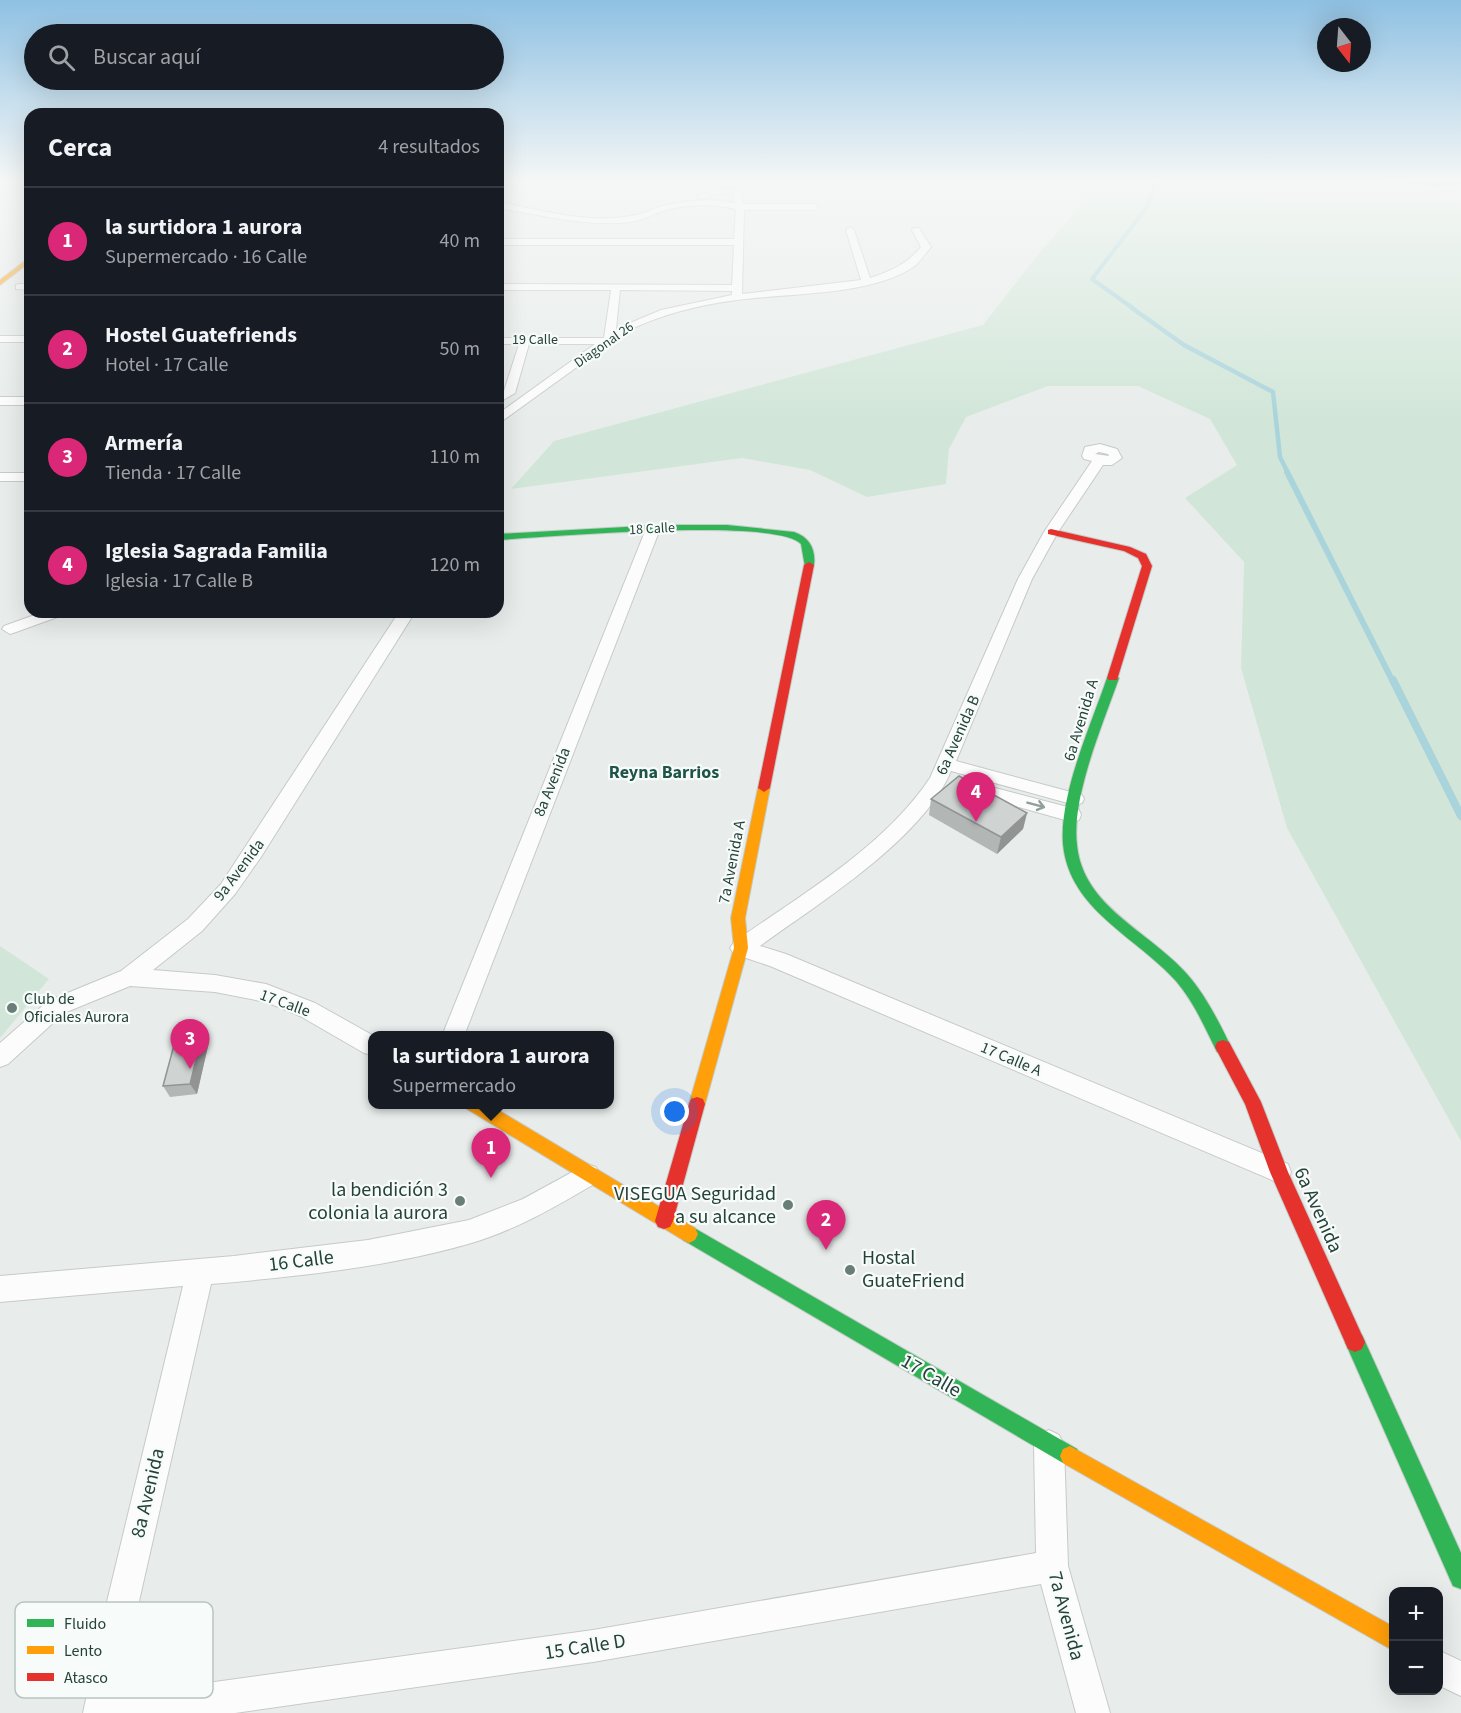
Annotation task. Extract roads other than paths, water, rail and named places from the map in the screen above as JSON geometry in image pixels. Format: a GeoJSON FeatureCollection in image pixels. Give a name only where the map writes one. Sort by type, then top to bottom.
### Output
{"type":"FeatureCollection","features":[{"type":"Feature","properties":{"kind":"main road"},"geometry":{"type":"LineString","coordinates":[[0,283],[24,264]]}},
{"type":"Feature","properties":{"kind":"main road","name":"18 Calle"},"geometry":{"type":"LineString","coordinates":[[504,537],[653,529],[736,528],[795,535],[804,541]]}},
{"type":"Feature","properties":{"kind":"main road","name":"6a Avenida A"},"geometry":{"type":"LineString","coordinates":[[1052,532],[1127,549],[1142,556],[1147,566],[1073,807],[1070,844],[1076,871],[1088,895]]}},
{"type":"Feature","properties":{"kind":"main road","name":"7a Avenida A"},"geometry":{"type":"LineString","coordinates":[[664,1221],[741,948],[738,918],[744,878],[811,557],[804,541]]}},
{"type":"Feature","properties":{"kind":"main road","name":"6a Avenida"},"geometry":{"type":"LineString","coordinates":[[1088,895],[1114,920],[1152,948],[1182,978],[1202,1009],[1253,1102],[1279,1172],[1461,1578]]}},
{"type":"Feature","properties":{"kind":"main road","name":"17 Calle"},"geometry":{"type":"LineString","coordinates":[[481,1109],[664,1221],[1049,1445],[1389,1637]]}},
{"type":"Feature","properties":{"kind":"street"},"geometry":{"type":"LineString","coordinates":[[504,287],[616,287],[738,292],[739,260]]}},
{"type":"Feature","properties":{"kind":"street"},"geometry":{"type":"LineString","coordinates":[[860,260],[867,282]]}},
{"type":"Feature","properties":{"kind":"street","name":"Diagonal 26"},"geometry":{"type":"LineString","coordinates":[[504,416],[623,329],[652,316],[738,292],[824,288],[867,282],[916,260]]}},
{"type":"Feature","properties":{"kind":"street"},"geometry":{"type":"LineString","coordinates":[[19,287],[24,287]]}},
{"type":"Feature","properties":{"kind":"street"},"geometry":{"type":"LineString","coordinates":[[609,341],[616,287]]}},
{"type":"Feature","properties":{"kind":"street"},"geometry":{"type":"LineString","coordinates":[[0,339],[24,339]]}},
{"type":"Feature","properties":{"kind":"street","name":"19 Calle"},"geometry":{"type":"LineString","coordinates":[[504,341],[609,341]]}},
{"type":"Feature","properties":{"kind":"street"},"geometry":{"type":"LineString","coordinates":[[504,397],[511,387],[525,341]]}},
{"type":"Feature","properties":{"kind":"street"},"geometry":{"type":"LineString","coordinates":[[0,401],[24,401]]}},
{"type":"Feature","properties":{"kind":"street","name":"6a Avenida B"},"geometry":{"type":"LineString","coordinates":[[741,948],[880,846],[921,806],[943,772],[1025,579],[1052,532],[1099,461]]}},
{"type":"Feature","properties":{"kind":"street"},"geometry":{"type":"LineString","coordinates":[[0,477],[24,477]]}},
{"type":"Feature","properties":{"kind":"street","name":"8a Avenida"},"geometry":{"type":"LineString","coordinates":[[455,1031],[653,529]]}},
{"type":"Feature","properties":{"kind":"street"},"geometry":{"type":"LineString","coordinates":[[10,629],[41,618]]}},
{"type":"Feature","properties":{"kind":"street","name":"9a Avenida"},"geometry":{"type":"LineString","coordinates":[[0,1058],[56,1007],[129,976],[195,925],[228,889],[403,618]]}},
{"type":"Feature","properties":{"kind":"street"},"geometry":{"type":"LineString","coordinates":[[943,772],[1073,807]]}},
{"type":"Feature","properties":{"kind":"street","name":"17 Calle A"},"geometry":{"type":"LineString","coordinates":[[741,948],[778,960],[1279,1172]]}},
{"type":"Feature","properties":{"kind":"street","name":"17 Calle"},"geometry":{"type":"LineString","coordinates":[[154,957],[189,980]]}},
{"type":"Feature","properties":{"kind":"street","name":"17 Calle"},"geometry":{"type":"LineString","coordinates":[[129,976],[189,980],[267,994],[307,1009],[368,1044]]}},
{"type":"Feature","properties":{"kind":"street","name":"16 Calle"},"geometry":{"type":"LineString","coordinates":[[0,1289],[200,1273],[368,1253],[469,1232],[532,1207],[587,1174]]}},
{"type":"Feature","properties":{"kind":"street","name":"8a Avenida"},"geometry":{"type":"LineString","coordinates":[[123,1602],[200,1273]]}},
{"type":"Feature","properties":{"kind":"street","name":"7a Avenida"},"geometry":{"type":"LineString","coordinates":[[1049,1445],[1052,1566],[1093,1713]]}},
{"type":"Feature","properties":{"kind":"street","name":"15 Calle D"},"geometry":{"type":"LineString","coordinates":[[116,1713],[593,1646],[1052,1566]]}},
{"type":"Feature","properties":{"kind":"street"},"geometry":{"type":"LineString","coordinates":[[1443,1669],[1461,1679]]}},
{"type":"Feature","properties":{"kind":"street","name":"8a Avenida"},"geometry":{"type":"LineString","coordinates":[[100,1713],[103,1698]]}},
{"type":"Feature","properties":{"kind":"waterway"},"geometry":{"type":"LineString","coordinates":[[1107,260],[1092,279],[1134,309]]}},
{"type":"Feature","properties":{"kind":"waterway"},"geometry":{"type":"LineString","coordinates":[[1132,308],[1184,345],[1273,392],[1280,457],[1288,473]]}},
{"type":"Feature","properties":{"kind":"waterway"},"geometry":{"type":"LineString","coordinates":[[1287,472],[1393,682]]}},
{"type":"Feature","properties":{"kind":"waterway"},"geometry":{"type":"LineString","coordinates":[[1393,680],[1461,816]]}},
{"type":"Feature","properties":{"kind":"place","name":"Iglesia Sagrada Familia"},"geometry":{"type":"Point","coordinates":[976,822]}},
{"type":"Feature","properties":{"kind":"place","name":"Club de Oficiales Aurora"},"geometry":{"type":"Point","coordinates":[12,1008]}},
{"type":"Feature","properties":{"kind":"place","name":"Armería"},"geometry":{"type":"Point","coordinates":[190,1069]}},
{"type":"Feature","properties":{"kind":"place","name":"la surtidora 1 aurora"},"geometry":{"type":"Point","coordinates":[491,1178]}},
{"type":"Feature","properties":{"kind":"place","name":"la bendición 3 colonia la aurora"},"geometry":{"type":"Point","coordinates":[460,1201]}},
{"type":"Feature","properties":{"kind":"place","name":"VISEGUA Seguridad a su alcance"},"geometry":{"type":"Point","coordinates":[788,1205]}},
{"type":"Feature","properties":{"kind":"place","name":"Hostel Guatefriends"},"geometry":{"type":"Point","coordinates":[826,1250]}},
{"type":"Feature","properties":{"kind":"place","name":"Hostal GuateFriend"},"geometry":{"type":"Point","coordinates":[850,1270]}},
{"type":"Feature","properties":{"kind":"district","name":"Reyna Barrios"},"geometry":{"type":"Point","coordinates":[664,772]}}]}
